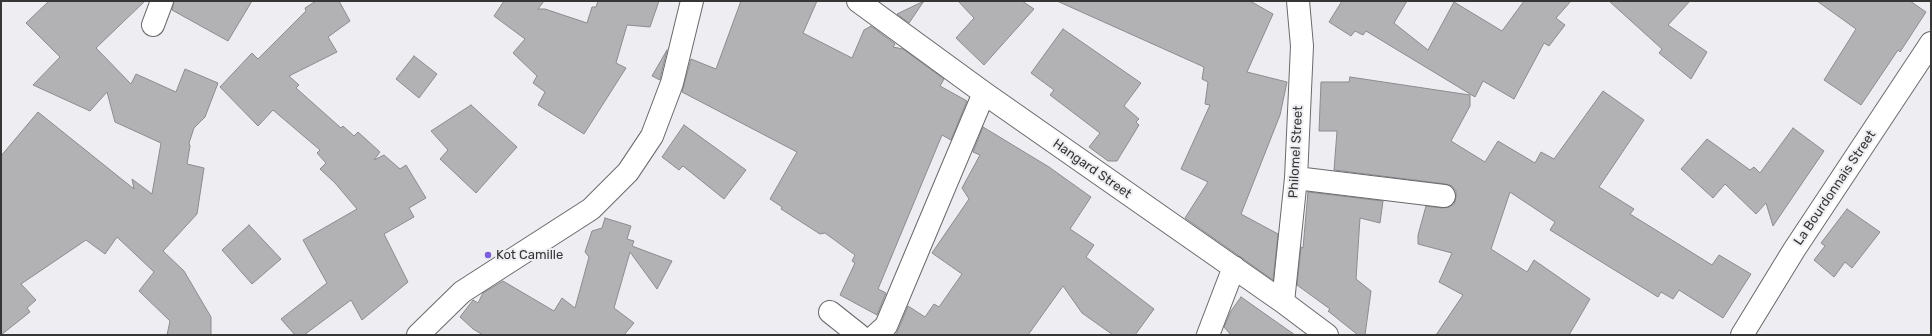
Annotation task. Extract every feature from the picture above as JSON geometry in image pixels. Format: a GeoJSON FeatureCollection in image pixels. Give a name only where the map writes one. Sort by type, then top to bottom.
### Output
{"type":"FeatureCollection","features":[{"type":"Feature","properties":{"kind":"street"},"geometry":{"type":"LineString","coordinates":[[153,25],[162,1]]}},
{"type":"Feature","properties":{"kind":"street"},"geometry":{"type":"LineString","coordinates":[[418,335],[462,292],[591,210],[628,172],[652,136],[672,83],[692,1]]}},
{"type":"Feature","properties":{"kind":"street","name":"Hangard Street"},"geometry":{"type":"LineString","coordinates":[[858,1],[984,93],[1283,302],[1327,335]]}},
{"type":"Feature","properties":{"kind":"street","name":"Philomel Street"},"geometry":{"type":"LineString","coordinates":[[1283,302],[1296,178],[1302,46],[1298,1]]}},
{"type":"Feature","properties":{"kind":"street","name":"La Bourdonnais Street"},"geometry":{"type":"LineString","coordinates":[[1742,335],[1794,250],[1931,43]]}},
{"type":"Feature","properties":{"kind":"street"},"geometry":{"type":"LineString","coordinates":[[876,335],[886,326],[984,93]]}},
{"type":"Feature","properties":{"kind":"street"},"geometry":{"type":"LineString","coordinates":[[1296,178],[1444,196]]}},
{"type":"Feature","properties":{"kind":"street"},"geometry":{"type":"LineString","coordinates":[[1208,335],[1234,268]]}},
{"type":"Feature","properties":{"kind":"street"},"geometry":{"type":"LineString","coordinates":[[830,312],[859,335]]}},
{"type":"Feature","properties":{"kind":"building"},"geometry":{"type":"Polygon","coordinates":[[[49,1],[145,1],[96,48],[131,84],[136,74],[176,92],[185,69],[218,83],[205,117],[194,128],[189,143],[190,146],[187,164],[204,168],[197,214],[163,251],[184,271],[211,317],[211,335],[167,335],[170,321],[139,291],[154,272],[117,237],[105,254],[86,240],[21,284],[36,300],[27,308],[30,312],[1,335],[1,156],[38,112],[134,189],[132,179],[152,194],[161,143],[115,122],[107,92],[90,111],[33,85],[60,57],[26,23],[49,1]]]}},
{"type":"Feature","properties":{"kind":"building"},"geometry":{"type":"Polygon","coordinates":[[[174,1],[252,1],[228,41],[172,10],[174,1]]]}},
{"type":"Feature","properties":{"kind":"building"},"geometry":{"type":"Polygon","coordinates":[[[316,1],[339,1],[350,21],[328,37],[337,52],[289,76],[299,85],[296,88],[341,128],[343,126],[354,136],[358,132],[380,152],[374,160],[384,155],[400,169],[406,165],[426,198],[409,208],[414,217],[384,234],[408,282],[362,320],[351,300],[304,335],[295,335],[281,319],[327,283],[303,240],[357,209],[335,183],[320,169],[326,163],[317,153],[320,150],[273,110],[258,126],[220,87],[252,53],[258,59],[306,11],[305,8],[316,1]]]}},
{"type":"Feature","properties":{"kind":"building"},"geometry":{"type":"Polygon","coordinates":[[[504,1],[544,1],[538,9],[545,9],[587,23],[592,7],[596,7],[598,1],[659,1],[650,27],[627,25],[616,63],[626,68],[584,134],[538,105],[545,92],[533,83],[537,76],[513,53],[525,39],[494,16],[504,1]]]}},
{"type":"Feature","properties":{"kind":"building"},"geometry":{"type":"Polygon","coordinates":[[[741,1],[817,1],[803,33],[852,58],[864,30],[871,26],[895,44],[893,47],[903,49],[944,79],[940,86],[967,101],[951,140],[942,135],[878,289],[886,293],[877,315],[840,295],[855,263],[852,261],[855,255],[825,233],[820,234],[781,209],[782,207],[770,199],[797,152],[682,92],[691,59],[716,69],[741,1]]]}},
{"type":"Feature","properties":{"kind":"building"},"geometry":{"type":"Polygon","coordinates":[[[924,1],[909,23],[897,14],[924,1]]]}},
{"type":"Feature","properties":{"kind":"building"},"geometry":{"type":"Polygon","coordinates":[[[958,1],[1022,1],[1034,9],[984,65],[956,38],[974,18],[958,1]]]}},
{"type":"Feature","properties":{"kind":"building"},"geometry":{"type":"Polygon","coordinates":[[[1057,1],[1250,1],[1273,14],[1247,72],[1287,82],[1280,115],[1241,214],[1278,234],[1273,280],[1185,218],[1208,182],[1181,169],[1210,105],[1205,104],[1208,82],[1202,79],[1204,67],[1057,1]]]}},
{"type":"Feature","properties":{"kind":"building"},"geometry":{"type":"Polygon","coordinates":[[[1342,1],[1407,1],[1394,23],[1428,50],[1454,2],[1502,31],[1524,1],[1571,1],[1556,18],[1565,25],[1549,46],[1544,43],[1514,99],[1483,81],[1475,97],[1366,31],[1363,35],[1355,31],[1351,36],[1329,22],[1342,1]]]}},
{"type":"Feature","properties":{"kind":"building"},"geometry":{"type":"Polygon","coordinates":[[[1609,1],[1690,1],[1668,25],[1707,52],[1691,79],[1659,53],[1662,49],[1609,1]]]}},
{"type":"Feature","properties":{"kind":"building"},"geometry":{"type":"Polygon","coordinates":[[[1817,1],[1910,1],[1926,12],[1900,52],[1898,50],[1861,105],[1824,80],[1856,29],[1817,1]]]}},
{"type":"Feature","properties":{"kind":"building"},"geometry":{"type":"Polygon","coordinates":[[[1063,29],[1141,83],[1124,106],[1139,119],[1136,122],[1139,125],[1117,161],[1108,161],[1089,147],[1100,133],[1050,95],[1054,90],[1031,73],[1063,29]]]}},
{"type":"Feature","properties":{"kind":"building"},"geometry":{"type":"Polygon","coordinates":[[[667,50],[660,79],[660,80],[652,76],[667,50]]]}},
{"type":"Feature","properties":{"kind":"building"},"geometry":{"type":"Polygon","coordinates":[[[414,56],[437,74],[419,98],[396,79],[414,56]]]}},
{"type":"Feature","properties":{"kind":"building"},"geometry":{"type":"Polygon","coordinates":[[[1350,77],[1470,95],[1470,106],[1451,141],[1485,162],[1498,141],[1535,163],[1541,152],[1554,159],[1603,91],[1644,120],[1599,187],[1634,209],[1630,214],[1712,265],[1719,255],[1751,274],[1723,318],[1679,290],[1673,299],[1661,292],[1658,297],[1550,230],[1555,222],[1510,192],[1491,249],[1527,272],[1534,260],[1590,299],[1569,335],[1436,335],[1463,295],[1439,282],[1452,253],[1418,244],[1418,235],[1426,206],[1442,208],[1449,207],[1454,204],[1456,191],[1452,186],[1446,184],[1334,170],[1337,131],[1319,131],[1321,82],[1349,82],[1350,77]]]}},
{"type":"Feature","properties":{"kind":"building"},"geometry":{"type":"Polygon","coordinates":[[[471,105],[517,147],[476,193],[440,159],[448,150],[431,131],[471,105]]]}},
{"type":"Feature","properties":{"kind":"building"},"geometry":{"type":"Polygon","coordinates":[[[684,125],[746,170],[724,199],[683,166],[679,170],[662,157],[684,125]]]}},
{"type":"Feature","properties":{"kind":"building"},"geometry":{"type":"Polygon","coordinates":[[[983,127],[1049,167],[1091,197],[1070,229],[1094,245],[1086,257],[1154,309],[1135,335],[1113,335],[1082,313],[1063,286],[1028,335],[896,335],[908,306],[925,317],[934,304],[939,307],[962,274],[932,253],[969,199],[962,188],[980,155],[973,152],[983,127]]]}},
{"type":"Feature","properties":{"kind":"building"},"geometry":{"type":"Polygon","coordinates":[[[1793,128],[1824,151],[1773,226],[1766,203],[1756,214],[1725,184],[1713,198],[1681,169],[1707,139],[1750,170],[1754,167],[1760,173],[1793,128]]]}},
{"type":"Feature","properties":{"kind":"building"},"geometry":{"type":"Polygon","coordinates":[[[1308,192],[1383,201],[1380,223],[1360,218],[1356,279],[1371,291],[1365,335],[1358,335],[1328,311],[1330,309],[1297,285],[1301,247],[1303,248],[1308,192]]]}},
{"type":"Feature","properties":{"kind":"building"},"geometry":{"type":"Polygon","coordinates":[[[1847,209],[1880,232],[1852,268],[1845,262],[1834,277],[1814,260],[1825,246],[1821,243],[1847,209]]]}},
{"type":"Feature","properties":{"kind":"building"},"geometry":{"type":"Polygon","coordinates":[[[605,218],[631,226],[627,239],[634,241],[632,246],[672,261],[657,289],[630,252],[614,308],[634,323],[624,335],[483,335],[473,329],[460,317],[473,300],[478,303],[483,293],[503,281],[554,311],[562,298],[575,308],[589,257],[585,252],[592,231],[602,228],[605,218]]]}},
{"type":"Feature","properties":{"kind":"building"},"geometry":{"type":"Polygon","coordinates":[[[249,225],[281,259],[252,284],[222,250],[249,225]]]}},
{"type":"Feature","properties":{"kind":"building"},"geometry":{"type":"Polygon","coordinates":[[[1241,297],[1295,335],[1231,335],[1224,327],[1231,311],[1241,297]]]}},
{"type":"Feature","properties":{"kind":"place","name":"Kot Camille"},"geometry":{"type":"Point","coordinates":[488,255]}}]}
